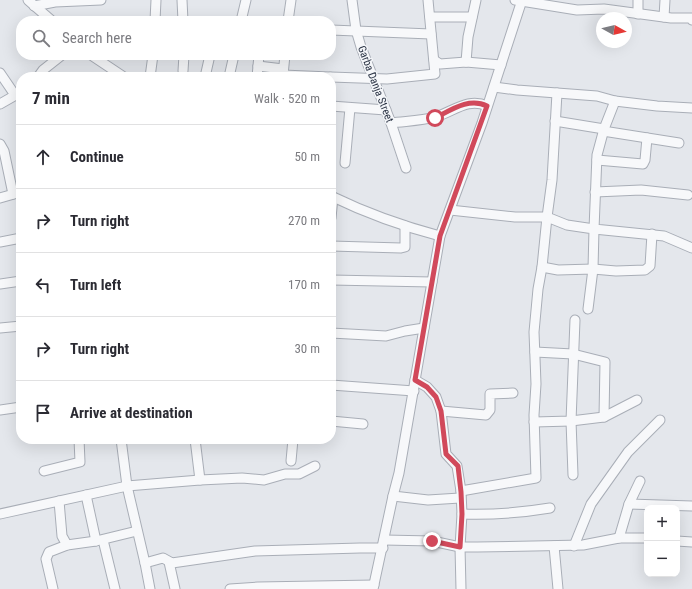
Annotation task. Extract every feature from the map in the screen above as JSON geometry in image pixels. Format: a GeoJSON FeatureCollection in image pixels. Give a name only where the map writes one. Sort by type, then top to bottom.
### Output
{"type":"FeatureCollection","features":[{"type":"Feature","properties":{"kind":"street"},"geometry":{"type":"LineString","coordinates":[[31,3],[101,0]]}},
{"type":"Feature","properties":{"kind":"street"},"geometry":{"type":"LineString","coordinates":[[155,16],[156,0]]}},
{"type":"Feature","properties":{"kind":"street"},"geometry":{"type":"LineString","coordinates":[[182,0],[183,16]]}},
{"type":"Feature","properties":{"kind":"street"},"geometry":{"type":"LineString","coordinates":[[242,16],[246,0]]}},
{"type":"Feature","properties":{"kind":"street"},"geometry":{"type":"LineString","coordinates":[[289,16],[291,0]]}},
{"type":"Feature","properties":{"kind":"street","name":"Garba Danja Street"},"geometry":{"type":"LineString","coordinates":[[352,0],[356,30],[361,48],[391,123],[406,168]]}},
{"type":"Feature","properties":{"kind":"street"},"geometry":{"type":"LineString","coordinates":[[336,77],[373,79],[434,74],[428,0]]}},
{"type":"Feature","properties":{"kind":"street"},"geometry":{"type":"LineString","coordinates":[[466,62],[467,47],[476,0]]}},
{"type":"Feature","properties":{"kind":"street"},"geometry":{"type":"LineString","coordinates":[[638,0],[638,14]]}},
{"type":"Feature","properties":{"kind":"street"},"geometry":{"type":"LineString","coordinates":[[664,0],[664,17]]}},
{"type":"Feature","properties":{"kind":"street"},"geometry":{"type":"LineString","coordinates":[[230,589],[258,587],[374,587],[399,473],[440,236],[494,87],[520,1],[577,10],[604,5],[638,14],[691,18],[692,20]]}},
{"type":"Feature","properties":{"kind":"street"},"geometry":{"type":"LineString","coordinates":[[31,3],[46,16]]}},
{"type":"Feature","properties":{"kind":"street"},"geometry":{"type":"LineString","coordinates":[[430,17],[472,17]]}},
{"type":"Feature","properties":{"kind":"street"},"geometry":{"type":"LineString","coordinates":[[336,30],[431,34]]}},
{"type":"Feature","properties":{"kind":"street"},"geometry":{"type":"LineString","coordinates":[[42,72],[56,60]]}},
{"type":"Feature","properties":{"kind":"street"},"geometry":{"type":"LineString","coordinates":[[98,60],[116,72]]}},
{"type":"Feature","properties":{"kind":"street"},"geometry":{"type":"LineString","coordinates":[[151,72],[152,60]]}},
{"type":"Feature","properties":{"kind":"street"},"geometry":{"type":"LineString","coordinates":[[183,72],[184,60]]}},
{"type":"Feature","properties":{"kind":"street"},"geometry":{"type":"LineString","coordinates":[[205,72],[209,60]]}},
{"type":"Feature","properties":{"kind":"street"},"geometry":{"type":"LineString","coordinates":[[230,72],[233,60]]}},
{"type":"Feature","properties":{"kind":"street"},"geometry":{"type":"LineString","coordinates":[[257,72],[259,60]]}},
{"type":"Feature","properties":{"kind":"street"},"geometry":{"type":"LineString","coordinates":[[283,72],[284,60]]}},
{"type":"Feature","properties":{"kind":"street"},"geometry":{"type":"LineString","coordinates":[[434,60],[440,64],[466,62],[501,65]]}},
{"type":"Feature","properties":{"kind":"street"},"geometry":{"type":"LineString","coordinates":[[258,66],[277,72]]}},
{"type":"Feature","properties":{"kind":"street"},"geometry":{"type":"LineString","coordinates":[[0,73],[16,91]]}},
{"type":"Feature","properties":{"kind":"street"},"geometry":{"type":"LineString","coordinates":[[494,87],[597,96],[615,101],[692,108]]}},
{"type":"Feature","properties":{"kind":"street"},"geometry":{"type":"LineString","coordinates":[[393,496],[428,500],[461,495],[536,478],[534,422],[536,384],[535,325],[546,217],[552,180],[557,93]]}},
{"type":"Feature","properties":{"kind":"street"},"geometry":{"type":"LineString","coordinates":[[0,104],[16,94]]}},
{"type":"Feature","properties":{"kind":"street"},"geometry":{"type":"LineString","coordinates":[[588,309],[593,269],[597,160],[604,130],[615,101]]}},
{"type":"Feature","properties":{"kind":"street"},"geometry":{"type":"LineString","coordinates":[[391,123],[435,118],[466,103],[476,103],[487,106]]}},
{"type":"Feature","properties":{"kind":"street"},"geometry":{"type":"LineString","coordinates":[[336,107],[386,110]]}},
{"type":"Feature","properties":{"kind":"street"},"geometry":{"type":"LineString","coordinates":[[345,163],[350,108]]}},
{"type":"Feature","properties":{"kind":"street"},"geometry":{"type":"LineString","coordinates":[[555,121],[679,143]]}},
{"type":"Feature","properties":{"kind":"street"},"geometry":{"type":"LineString","coordinates":[[597,160],[643,164],[645,160],[647,138]]}},
{"type":"Feature","properties":{"kind":"street"},"geometry":{"type":"LineString","coordinates":[[0,144],[4,151],[16,190]]}},
{"type":"Feature","properties":{"kind":"street"},"geometry":{"type":"LineString","coordinates":[[595,192],[641,190],[688,195]]}},
{"type":"Feature","properties":{"kind":"street"},"geometry":{"type":"LineString","coordinates":[[0,198],[16,193]]}},
{"type":"Feature","properties":{"kind":"street"},"geometry":{"type":"LineString","coordinates":[[336,199],[358,209],[405,226],[440,236]]}},
{"type":"Feature","properties":{"kind":"street"},"geometry":{"type":"LineString","coordinates":[[450,210],[515,217],[546,217],[568,225],[618,232],[664,236],[692,248]]}},
{"type":"Feature","properties":{"kind":"street"},"geometry":{"type":"LineString","coordinates":[[336,246],[405,247],[405,226]]}},
{"type":"Feature","properties":{"kind":"street"},"geometry":{"type":"LineString","coordinates":[[542,267],[558,270],[593,269],[616,271],[648,269],[650,266],[652,234]]}},
{"type":"Feature","properties":{"kind":"street"},"geometry":{"type":"LineString","coordinates":[[0,242],[16,239]]}},
{"type":"Feature","properties":{"kind":"street"},"geometry":{"type":"LineString","coordinates":[[336,280],[432,282]]}},
{"type":"Feature","properties":{"kind":"street"},"geometry":{"type":"LineString","coordinates":[[0,284],[16,282]]}},
{"type":"Feature","properties":{"kind":"street"},"geometry":{"type":"LineString","coordinates":[[573,475],[571,421],[575,320]]}},
{"type":"Feature","properties":{"kind":"street"},"geometry":{"type":"LineString","coordinates":[[0,328],[16,326]]}},
{"type":"Feature","properties":{"kind":"street"},"geometry":{"type":"LineString","coordinates":[[336,333],[386,336],[424,328]]}},
{"type":"Feature","properties":{"kind":"street"},"geometry":{"type":"LineString","coordinates":[[535,352],[573,354],[605,362],[604,417]]}},
{"type":"Feature","properties":{"kind":"street"},"geometry":{"type":"LineString","coordinates":[[415,380],[427,387],[436,397],[441,411],[446,454],[458,466],[462,514],[460,547],[461,589]]}},
{"type":"Feature","properties":{"kind":"street"},"geometry":{"type":"LineString","coordinates":[[336,385],[414,391]]}},
{"type":"Feature","properties":{"kind":"street"},"geometry":{"type":"LineString","coordinates":[[441,411],[486,415],[490,410],[490,394],[513,393]]}},
{"type":"Feature","properties":{"kind":"street"},"geometry":{"type":"LineString","coordinates":[[534,422],[571,421],[604,417],[636,400]]}},
{"type":"Feature","properties":{"kind":"street"},"geometry":{"type":"LineString","coordinates":[[0,410],[16,408]]}},
{"type":"Feature","properties":{"kind":"street"},"geometry":{"type":"LineString","coordinates":[[574,546],[590,504],[628,452],[660,420]]}},
{"type":"Feature","properties":{"kind":"street"},"geometry":{"type":"LineString","coordinates":[[336,421],[364,424]]}},
{"type":"Feature","properties":{"kind":"street"},"geometry":{"type":"LineString","coordinates":[[44,471],[80,462],[79,444]]}},
{"type":"Feature","properties":{"kind":"street"},"geometry":{"type":"LineString","coordinates":[[122,444],[127,486],[150,589]]}},
{"type":"Feature","properties":{"kind":"street"},"geometry":{"type":"LineString","coordinates":[[196,444],[200,480]]}},
{"type":"Feature","properties":{"kind":"street"},"geometry":{"type":"LineString","coordinates":[[291,461],[293,444]]}},
{"type":"Feature","properties":{"kind":"street"},"geometry":{"type":"LineString","coordinates":[[0,514],[127,486],[242,478],[264,480],[285,474],[299,474],[315,466]]}},
{"type":"Feature","properties":{"kind":"street"},"geometry":{"type":"LineString","coordinates":[[619,538],[629,504],[640,482]]}},
{"type":"Feature","properties":{"kind":"street"},"geometry":{"type":"LineString","coordinates":[[86,495],[115,589]]}},
{"type":"Feature","properties":{"kind":"street"},"geometry":{"type":"LineString","coordinates":[[59,501],[62,536],[67,545]]}},
{"type":"Feature","properties":{"kind":"street"},"geometry":{"type":"LineString","coordinates":[[629,504],[692,506]]}},
{"type":"Feature","properties":{"kind":"street"},"geometry":{"type":"LineString","coordinates":[[462,514],[487,515],[550,508]]}},
{"type":"Feature","properties":{"kind":"street"},"geometry":{"type":"LineString","coordinates":[[53,589],[46,559],[49,552],[67,545],[99,540],[137,531]]}},
{"type":"Feature","properties":{"kind":"street"},"geometry":{"type":"LineString","coordinates":[[145,563],[163,558],[172,563],[255,551],[360,548],[383,544],[432,541],[460,547],[583,546],[619,538],[644,538]]}},
{"type":"Feature","properties":{"kind":"street"},"geometry":{"type":"LineString","coordinates":[[680,541],[692,542]]}},
{"type":"Feature","properties":{"kind":"street"},"geometry":{"type":"LineString","coordinates":[[554,546],[558,589]]}},
{"type":"Feature","properties":{"kind":"street"},"geometry":{"type":"LineString","coordinates":[[169,562],[175,589]]}},
{"type":"Feature","properties":{"kind":"route"},"geometry":{"type":"LineString","coordinates":[[432,541],[460,547],[462,514],[460,498],[461,492],[458,466],[446,454],[441,411],[436,397],[427,387],[415,380],[440,236],[482,124],[487,106],[482,103],[466,103],[435,118]]}}]}
